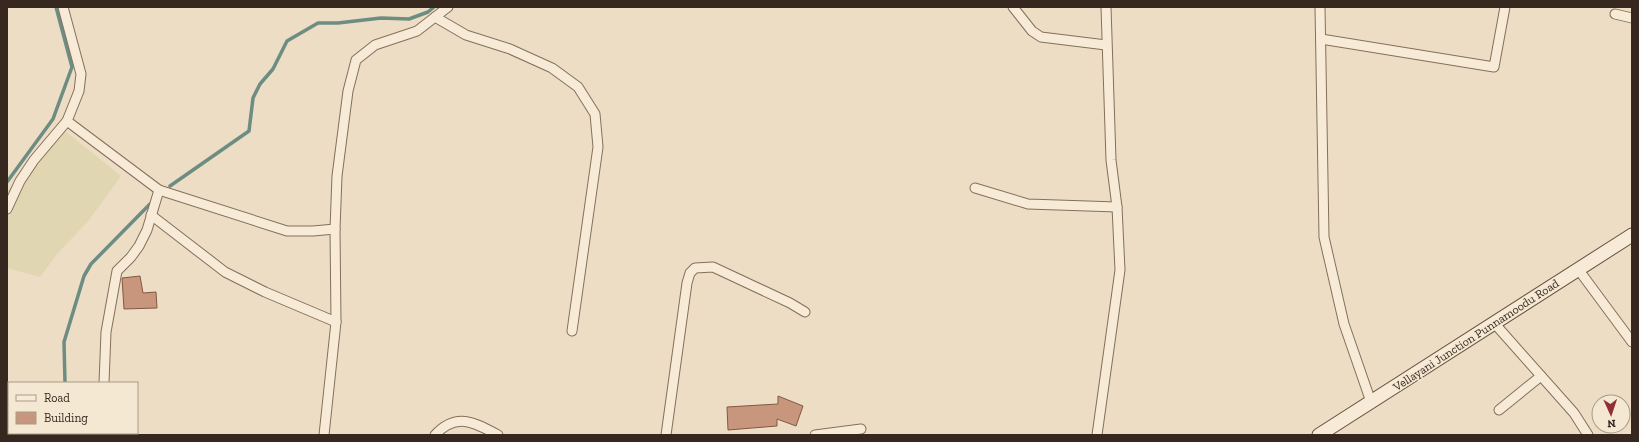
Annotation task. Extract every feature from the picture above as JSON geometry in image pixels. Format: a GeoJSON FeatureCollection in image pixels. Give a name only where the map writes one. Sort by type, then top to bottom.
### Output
{"type":"FeatureCollection","features":[{"type":"Feature","properties":{"kind":"street"},"geometry":{"type":"LineString","coordinates":[[7,209],[20,181],[34,160],[67,121],[79,91],[81,74],[63,7]]}},
{"type":"Feature","properties":{"kind":"street"},"geometry":{"type":"LineString","coordinates":[[324,435],[336,322],[335,229],[337,176],[348,91],[356,60],[375,45],[417,31],[448,7]]}},
{"type":"Feature","properties":{"kind":"street"},"geometry":{"type":"LineString","coordinates":[[1013,7],[1032,30],[1041,37],[1106,45]]}},
{"type":"Feature","properties":{"kind":"street"},"geometry":{"type":"LineString","coordinates":[[1097,435],[1120,270],[1117,207],[1111,160],[1106,45],[1106,7]]}},
{"type":"Feature","properties":{"kind":"street"},"geometry":{"type":"LineString","coordinates":[[1320,7],[1320,100],[1324,237],[1344,324],[1371,402]]}},
{"type":"Feature","properties":{"kind":"street"},"geometry":{"type":"LineString","coordinates":[[1321,39],[1494,67],[1505,7]]}},
{"type":"Feature","properties":{"kind":"street"},"geometry":{"type":"LineString","coordinates":[[1616,14],[1632,18]]}},
{"type":"Feature","properties":{"kind":"street"},"geometry":{"type":"LineString","coordinates":[[435,17],[466,35],[510,50],[552,68],[578,87],[595,114],[598,147],[572,331]]}},
{"type":"Feature","properties":{"kind":"street"},"geometry":{"type":"LineString","coordinates":[[67,121],[159,190],[286,231],[313,232],[335,229]]}},
{"type":"Feature","properties":{"kind":"street"},"geometry":{"type":"LineString","coordinates":[[975,188],[1028,204],[1117,207]]}},
{"type":"Feature","properties":{"kind":"street"},"geometry":{"type":"LineString","coordinates":[[104,382],[106,332],[117,271],[131,257],[147,230],[159,190]]}},
{"type":"Feature","properties":{"kind":"street"},"geometry":{"type":"LineString","coordinates":[[151,215],[225,272],[265,292],[336,322]]}},
{"type":"Feature","properties":{"kind":"street","name":"Vellayani Junction Punnamoodu Road"},"geometry":{"type":"LineString","coordinates":[[1319,435],[1495,324],[1632,235]]}},
{"type":"Feature","properties":{"kind":"street"},"geometry":{"type":"LineString","coordinates":[[666,435],[687,284],[690,273],[696,268],[713,267],[790,303],[805,312]]}},
{"type":"Feature","properties":{"kind":"street"},"geometry":{"type":"LineString","coordinates":[[1578,269],[1632,342]]}},
{"type":"Feature","properties":{"kind":"street"},"geometry":{"type":"LineString","coordinates":[[1495,324],[1574,413],[1588,435]]}},
{"type":"Feature","properties":{"kind":"street"},"geometry":{"type":"LineString","coordinates":[[1500,410],[1541,376]]}},
{"type":"Feature","properties":{"kind":"street"},"geometry":{"type":"LineString","coordinates":[[435,435],[443,426],[458,420],[474,422],[498,435]]}},
{"type":"Feature","properties":{"kind":"street"},"geometry":{"type":"LineString","coordinates":[[815,435],[861,429]]}},
{"type":"Feature","properties":{"kind":"shaded area"},"geometry":{"type":"Polygon","coordinates":[[[65,131],[121,176],[89,220],[57,254],[40,277],[7,268],[7,191],[65,131]]]}},
{"type":"Feature","properties":{"kind":"building"},"geometry":{"type":"Polygon","coordinates":[[[140,276],[143,293],[156,292],[157,308],[124,309],[122,278],[140,276]]]}},
{"type":"Feature","properties":{"kind":"building"},"geometry":{"type":"Polygon","coordinates":[[[778,396],[803,406],[796,426],[777,419],[777,426],[728,430],[727,407],[778,404],[778,396]]]}},
{"type":"Feature","properties":{"kind":"waterway"},"geometry":{"type":"LineString","coordinates":[[7,182],[53,119],[72,67],[56,7]]}},
{"type":"Feature","properties":{"kind":"waterway"},"geometry":{"type":"LineString","coordinates":[[170,186],[249,131],[253,98],[260,84],[273,69],[287,41],[318,23],[338,23],[381,18],[409,19],[428,12],[434,7]]}},
{"type":"Feature","properties":{"kind":"waterway"},"geometry":{"type":"LineString","coordinates":[[65,382],[64,342],[84,276],[91,264],[150,204]]}}]}
